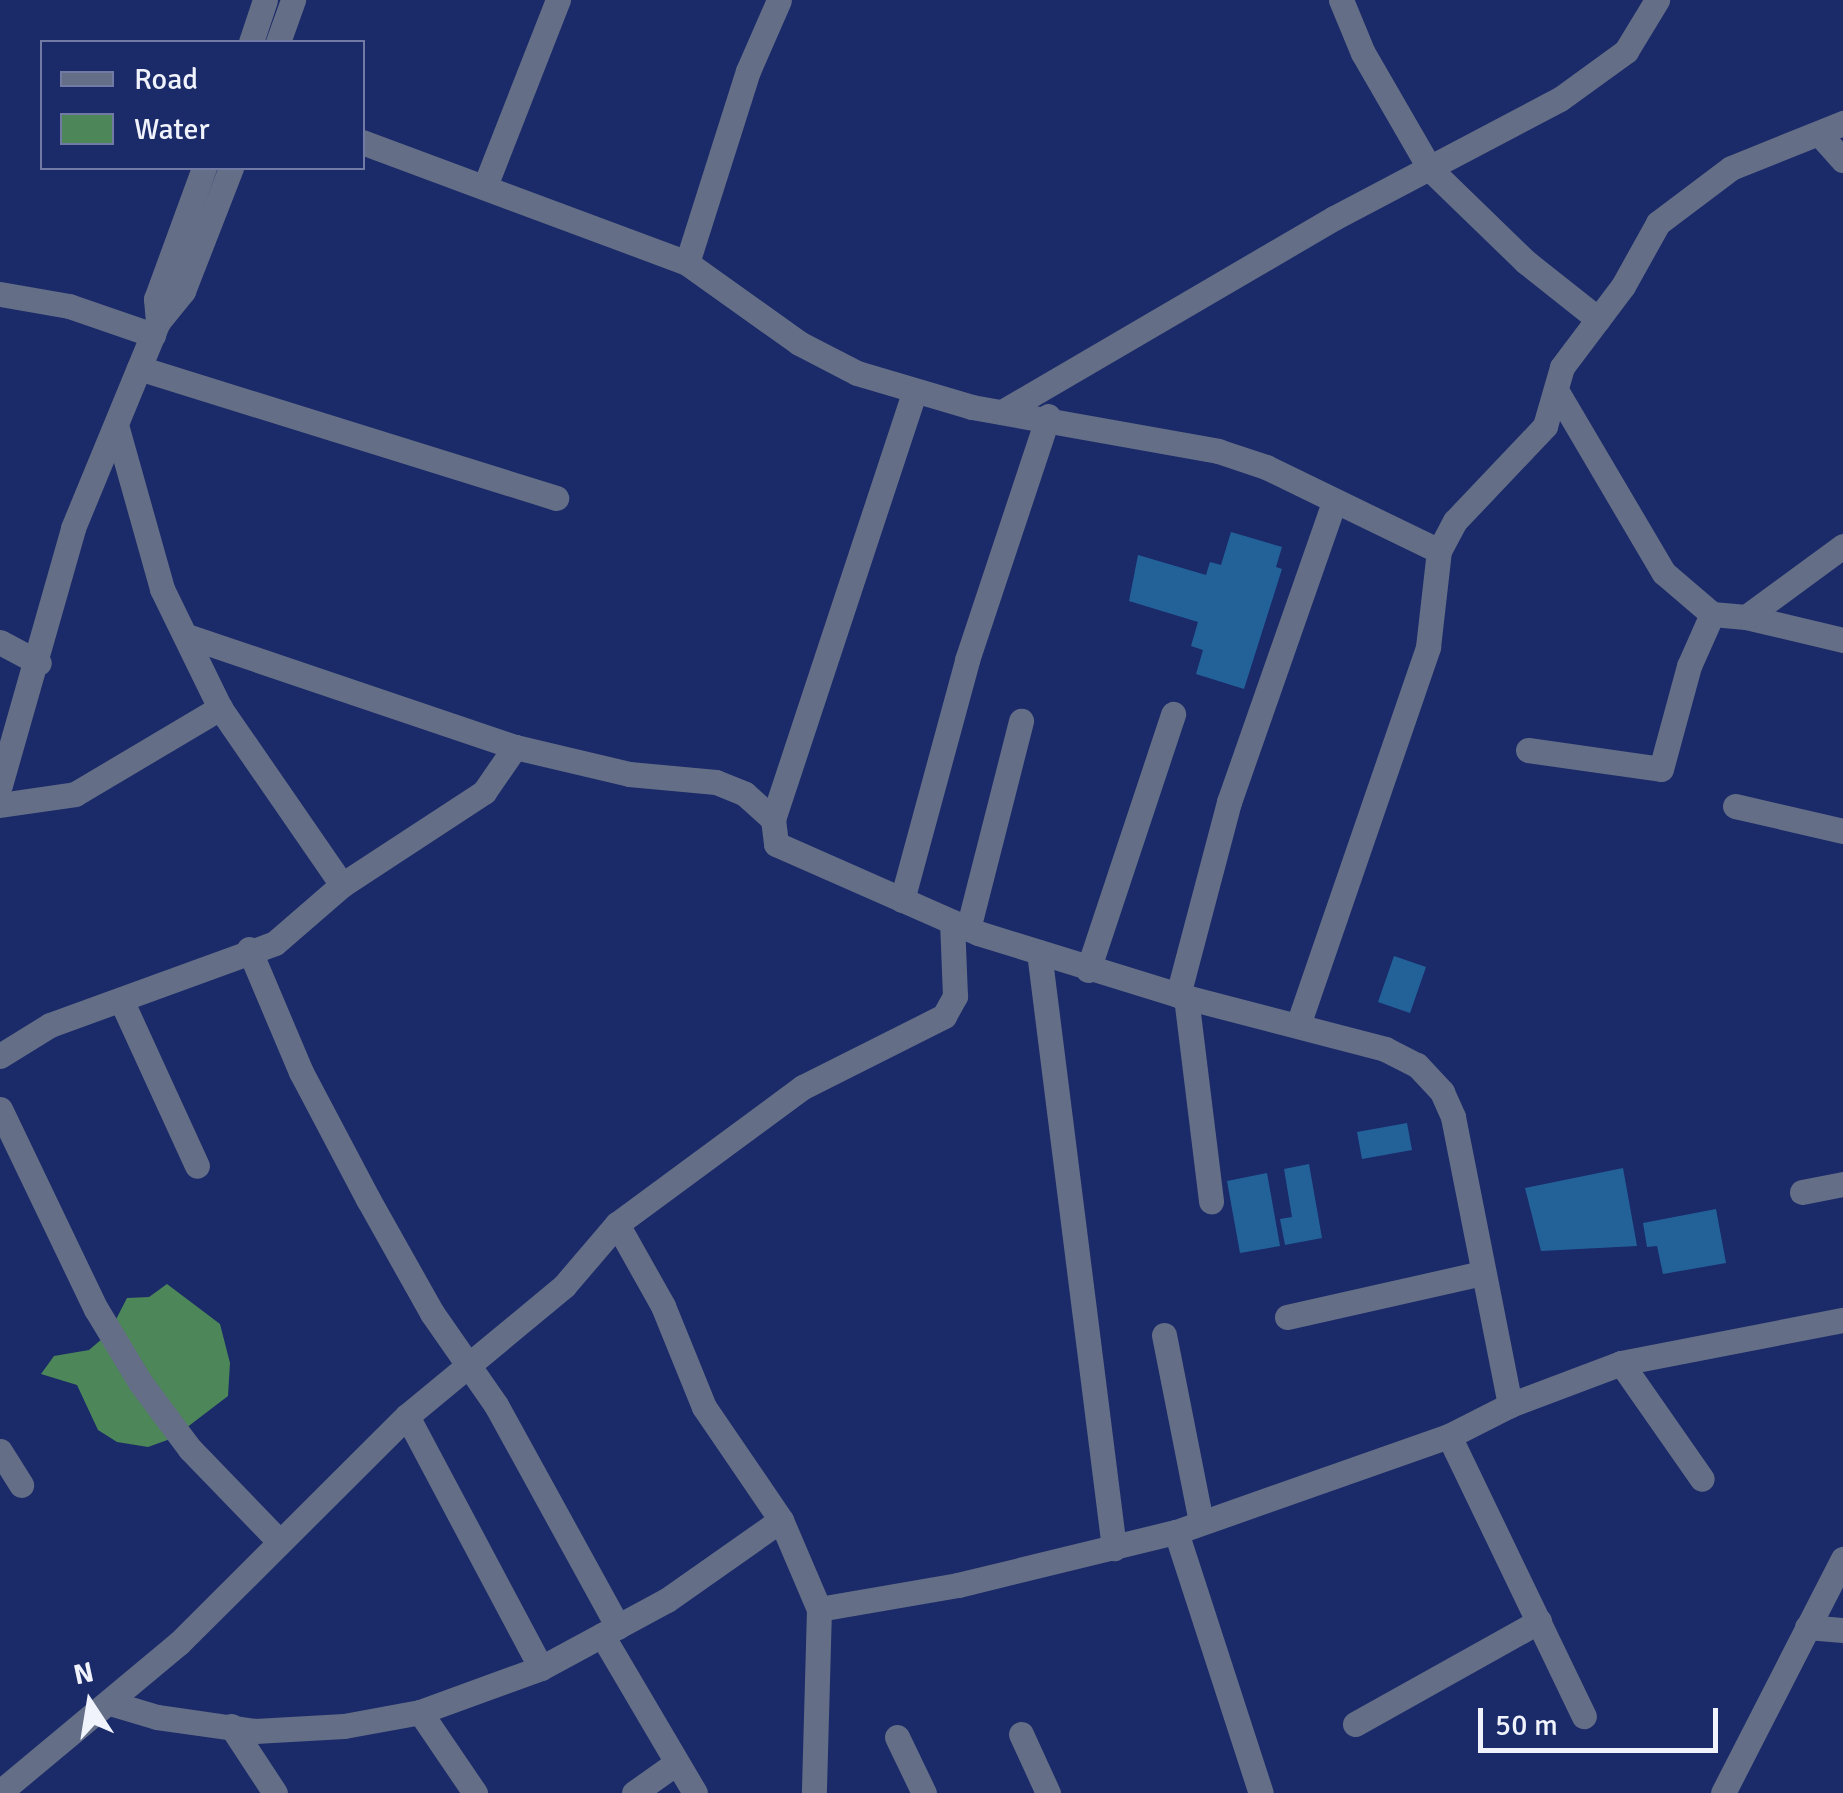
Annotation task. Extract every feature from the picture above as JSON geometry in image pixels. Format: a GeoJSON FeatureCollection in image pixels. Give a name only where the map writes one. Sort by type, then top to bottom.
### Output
{"type":"FeatureCollection","features":[{"type":"Feature","properties":{"kind":"street"},"geometry":{"type":"LineString","coordinates":[[252,40],[265,0]]}},
{"type":"Feature","properties":{"kind":"street"},"geometry":{"type":"LineString","coordinates":[[279,40],[293,0]]}},
{"type":"Feature","properties":{"kind":"street"},"geometry":{"type":"LineString","coordinates":[[485,186],[558,0]]}},
{"type":"Feature","properties":{"kind":"street"},"geometry":{"type":"LineString","coordinates":[[687,263],[748,71],[779,0]]}},
{"type":"Feature","properties":{"kind":"street"},"geometry":{"type":"LineString","coordinates":[[1341,0],[1363,54],[1430,169],[1526,262],[1598,319]]}},
{"type":"Feature","properties":{"kind":"street"},"geometry":{"type":"LineString","coordinates":[[1002,412],[1334,218],[1430,169],[1603,69],[1645,29],[1657,0]]}},
{"type":"Feature","properties":{"kind":"street"},"geometry":{"type":"LineString","coordinates":[[1298,1025],[1428,647],[1439,551],[1455,521],[1545,426],[1562,368],[1675,206],[1730,168],[1833,130],[1843,160]]}},
{"type":"Feature","properties":{"kind":"street"},"geometry":{"type":"LineString","coordinates":[[365,143],[687,263],[799,343],[914,392],[1218,452],[1266,467],[1333,505],[1439,551]]}},
{"type":"Feature","properties":{"kind":"street"},"geometry":{"type":"LineString","coordinates":[[156,328],[160,284],[203,170]]}},
{"type":"Feature","properties":{"kind":"street"},"geometry":{"type":"LineString","coordinates":[[0,785],[39,662],[73,528],[156,328],[184,291],[230,170]]}},
{"type":"Feature","properties":{"kind":"street"},"geometry":{"type":"LineString","coordinates":[[0,294],[156,328]]}},
{"type":"Feature","properties":{"kind":"street"},"geometry":{"type":"LineString","coordinates":[[140,368],[556,498]]}},
{"type":"Feature","properties":{"kind":"street"},"geometry":{"type":"LineString","coordinates":[[1556,390],[1664,573],[1712,614],[1746,616],[1843,640]]}},
{"type":"Feature","properties":{"kind":"street"},"geometry":{"type":"LineString","coordinates":[[914,392],[773,819],[776,844],[783,851],[960,925],[1088,970],[1385,1048],[1432,1078],[1453,1117],[1466,1166],[1482,1272],[1510,1405]]}},
{"type":"Feature","properties":{"kind":"street"},"geometry":{"type":"LineString","coordinates":[[902,900],[967,660],[1048,416]]}},
{"type":"Feature","properties":{"kind":"street"},"geometry":{"type":"LineString","coordinates":[[116,425],[162,589],[190,638],[220,708],[342,885]]}},
{"type":"Feature","properties":{"kind":"street"},"geometry":{"type":"LineString","coordinates":[[1211,1201],[1182,996],[1230,802],[1333,505]]}},
{"type":"Feature","properties":{"kind":"street"},"geometry":{"type":"LineString","coordinates":[[1746,616],[1843,546]]}},
{"type":"Feature","properties":{"kind":"street"},"geometry":{"type":"LineString","coordinates":[[1528,750],[1661,769],[1689,666],[1712,614]]}},
{"type":"Feature","properties":{"kind":"street"},"geometry":{"type":"LineString","coordinates":[[190,638],[516,747],[629,774],[716,782],[744,794],[773,819]]}},
{"type":"Feature","properties":{"kind":"street"},"geometry":{"type":"LineString","coordinates":[[0,642],[39,662]]}},
{"type":"Feature","properties":{"kind":"street"},"geometry":{"type":"LineString","coordinates":[[0,805],[75,794],[220,708]]}},
{"type":"Feature","properties":{"kind":"street"},"geometry":{"type":"LineString","coordinates":[[1088,970],[1173,714]]}},
{"type":"Feature","properties":{"kind":"street"},"geometry":{"type":"LineString","coordinates":[[0,1792],[178,1644],[278,1540],[407,1416],[469,1360],[544,1305],[617,1224],[803,1087],[944,1016],[956,996],[960,925],[1021,721]]}},
{"type":"Feature","properties":{"kind":"street"},"geometry":{"type":"LineString","coordinates":[[0,1056],[50,1025],[122,1002],[249,949],[275,943],[342,885],[484,792],[516,747]]}},
{"type":"Feature","properties":{"kind":"street"},"geometry":{"type":"LineString","coordinates":[[1735,806],[1843,831]]}},
{"type":"Feature","properties":{"kind":"street"},"geometry":{"type":"LineString","coordinates":[[249,949],[301,1072],[368,1199],[432,1314],[469,1360],[695,1793]]}},
{"type":"Feature","properties":{"kind":"street"},"geometry":{"type":"LineString","coordinates":[[1039,952],[1114,1548]]}},
{"type":"Feature","properties":{"kind":"street"},"geometry":{"type":"LineString","coordinates":[[122,1002],[197,1166]]}},
{"type":"Feature","properties":{"kind":"street"},"geometry":{"type":"LineString","coordinates":[[0,1109],[96,1310],[140,1382],[190,1449],[278,1540]]}},
{"type":"Feature","properties":{"kind":"street"},"geometry":{"type":"LineString","coordinates":[[1802,1192],[1843,1184]]}},
{"type":"Feature","properties":{"kind":"street"},"geometry":{"type":"LineString","coordinates":[[617,1224],[663,1306],[704,1407],[780,1520],[819,1608],[814,1793]]}},
{"type":"Feature","properties":{"kind":"street"},"geometry":{"type":"LineString","coordinates":[[1286,1317],[1482,1272]]}},
{"type":"Feature","properties":{"kind":"street"},"geometry":{"type":"LineString","coordinates":[[819,1608],[1114,1548],[1188,1527],[1449,1436],[1510,1405],[1621,1363],[1843,1320]]}},
{"type":"Feature","properties":{"kind":"street"},"geometry":{"type":"LineString","coordinates":[[1164,1335],[1188,1527],[1261,1793]]}},
{"type":"Feature","properties":{"kind":"street"},"geometry":{"type":"LineString","coordinates":[[1621,1363],[1702,1479]]}},
{"type":"Feature","properties":{"kind":"street"},"geometry":{"type":"LineString","coordinates":[[407,1416],[541,1668]]}},
{"type":"Feature","properties":{"kind":"street"},"geometry":{"type":"LineString","coordinates":[[1449,1436],[1584,1716]]}},
{"type":"Feature","properties":{"kind":"street"},"geometry":{"type":"LineString","coordinates":[[0,1451],[21,1485]]}},
{"type":"Feature","properties":{"kind":"street"},"geometry":{"type":"LineString","coordinates":[[110,1703],[157,1717],[300,1731],[420,1712],[541,1668],[610,1631],[780,1520]]}},
{"type":"Feature","properties":{"kind":"street"},"geometry":{"type":"LineString","coordinates":[[1723,1793],[1843,1558]]}},
{"type":"Feature","properties":{"kind":"street"},"geometry":{"type":"LineString","coordinates":[[1356,1724],[1539,1621]]}},
{"type":"Feature","properties":{"kind":"street"},"geometry":{"type":"LineString","coordinates":[[1807,1627],[1843,1630]]}},
{"type":"Feature","properties":{"kind":"street"},"geometry":{"type":"LineString","coordinates":[[420,1712],[476,1793]]}},
{"type":"Feature","properties":{"kind":"street"},"geometry":{"type":"LineString","coordinates":[[231,1726],[274,1793]]}},
{"type":"Feature","properties":{"kind":"street"},"geometry":{"type":"LineString","coordinates":[[1020,1734],[1048,1793]]}},
{"type":"Feature","properties":{"kind":"street"},"geometry":{"type":"LineString","coordinates":[[897,1736],[924,1793]]}},
{"type":"Feature","properties":{"kind":"street"},"geometry":{"type":"LineString","coordinates":[[634,1793],[676,1763]]}},
{"type":"Feature","properties":{"kind":"water"},"geometry":{"type":"Polygon","coordinates":[[[167,1284],[220,1324],[230,1363],[228,1396],[173,1438],[148,1447],[117,1442],[98,1430],[77,1385],[41,1374],[54,1356],[89,1350],[109,1333],[127,1298],[149,1297],[167,1284]]]}},
{"type":"Feature","properties":{"kind":"building"},"geometry":{"type":"Polygon","coordinates":[[[1231,532],[1282,547],[1276,567],[1282,569],[1244,689],[1196,674],[1203,650],[1191,646],[1198,622],[1129,601],[1138,555],[1206,575],[1210,562],[1221,565],[1231,532]]]}},
{"type":"Feature","properties":{"kind":"building"},"geometry":{"type":"Polygon","coordinates":[[[1394,956],[1426,967],[1410,1013],[1378,1002],[1394,956]]]}},
{"type":"Feature","properties":{"kind":"building"},"geometry":{"type":"Polygon","coordinates":[[[1407,1123],[1412,1150],[1362,1159],[1357,1132],[1407,1123]]]}},
{"type":"Feature","properties":{"kind":"building"},"geometry":{"type":"Polygon","coordinates":[[[1309,1164],[1322,1238],[1285,1245],[1280,1219],[1292,1217],[1284,1169],[1309,1164]]]}},
{"type":"Feature","properties":{"kind":"building"},"geometry":{"type":"Polygon","coordinates":[[[1623,1168],[1637,1246],[1541,1251],[1525,1188],[1623,1168]]]}},
{"type":"Feature","properties":{"kind":"building"},"geometry":{"type":"Polygon","coordinates":[[[1267,1173],[1280,1246],[1240,1253],[1227,1181],[1267,1173]]]}},
{"type":"Feature","properties":{"kind":"building"},"geometry":{"type":"Polygon","coordinates":[[[1716,1209],[1726,1263],[1663,1274],[1657,1246],[1647,1247],[1643,1223],[1716,1209]]]}}]}
